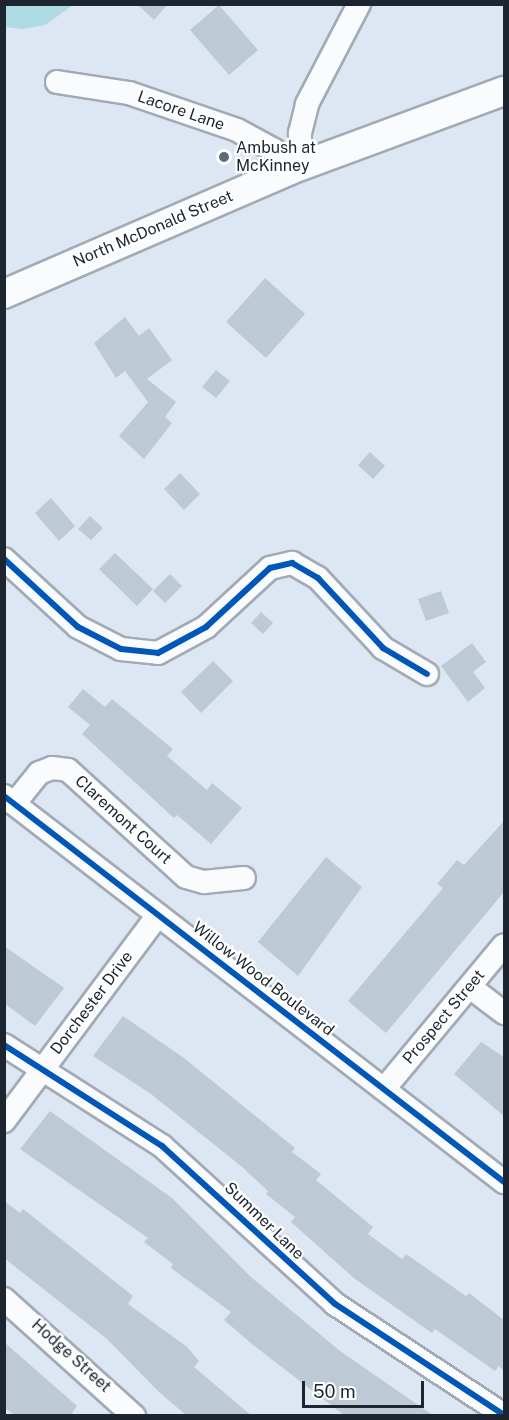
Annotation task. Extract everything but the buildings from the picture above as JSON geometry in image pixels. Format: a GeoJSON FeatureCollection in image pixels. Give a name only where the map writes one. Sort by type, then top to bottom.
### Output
{"type":"FeatureCollection","features":[{"type":"Feature","properties":{"kind":"main road","name":"North McDonald Street"},"geometry":{"type":"LineString","coordinates":[[4,294],[296,168],[504,91]]}},
{"type":"Feature","properties":{"kind":"street"},"geometry":{"type":"LineString","coordinates":[[296,168],[300,133],[307,104],[358,4]]}},
{"type":"Feature","properties":{"kind":"street","name":"Lacore Lane"},"geometry":{"type":"LineString","coordinates":[[57,82],[129,93],[237,130],[274,150],[296,168]]}},
{"type":"Feature","properties":{"kind":"street"},"geometry":{"type":"LineString","coordinates":[[4,559],[78,627],[121,649],[159,653],[206,627],[270,568],[292,563],[318,578],[383,648],[427,674]]}},
{"type":"Feature","properties":{"kind":"street","name":"Claremont Court"},"geometry":{"type":"LineString","coordinates":[[9,800],[39,773],[52,768],[68,770],[186,877],[204,882],[244,878]]}},
{"type":"Feature","properties":{"kind":"street","name":"Willow Wood Boulevard"},"geometry":{"type":"LineString","coordinates":[[9,800],[504,1182]]}},
{"type":"Feature","properties":{"kind":"street","name":"Dorchester Drive"},"geometry":{"type":"LineString","coordinates":[[4,1121],[158,915]]}},
{"type":"Feature","properties":{"kind":"street","name":"Prospect Street"},"geometry":{"type":"LineString","coordinates":[[384,1089],[504,945]]}},
{"type":"Feature","properties":{"kind":"street"},"geometry":{"type":"LineString","coordinates":[[470,987],[504,1013]]}},
{"type":"Feature","properties":{"kind":"street","name":"Summer Lane"},"geometry":{"type":"LineString","coordinates":[[4,1045],[179,1159],[304,1279],[362,1326],[504,1415]]}},
{"type":"Feature","properties":{"kind":"street","name":"Hodge Street"},"geometry":{"type":"LineString","coordinates":[[4,1299],[134,1416]]}},
{"type":"Feature","properties":{"kind":"water"},"geometry":{"type":"Polygon","coordinates":[[[5,4],[73,5],[45,25],[23,29],[5,27],[5,4]]]}},
{"type":"Feature","properties":{"kind":"cycle path"},"geometry":{"type":"LineString","coordinates":[[4,559],[78,627],[121,649],[158,653],[206,627],[270,568],[292,563],[318,578],[383,648],[427,674]]}},
{"type":"Feature","properties":{"kind":"cycle path"},"geometry":{"type":"LineString","coordinates":[[4,796],[504,1182]]}},
{"type":"Feature","properties":{"kind":"cycle path"},"geometry":{"type":"LineString","coordinates":[[4,1045],[162,1146],[335,1304],[504,1415]]}},
{"type":"Feature","properties":{"kind":"place","name":"Ambush at McKinney"},"geometry":{"type":"Point","coordinates":[224,157]}}]}
